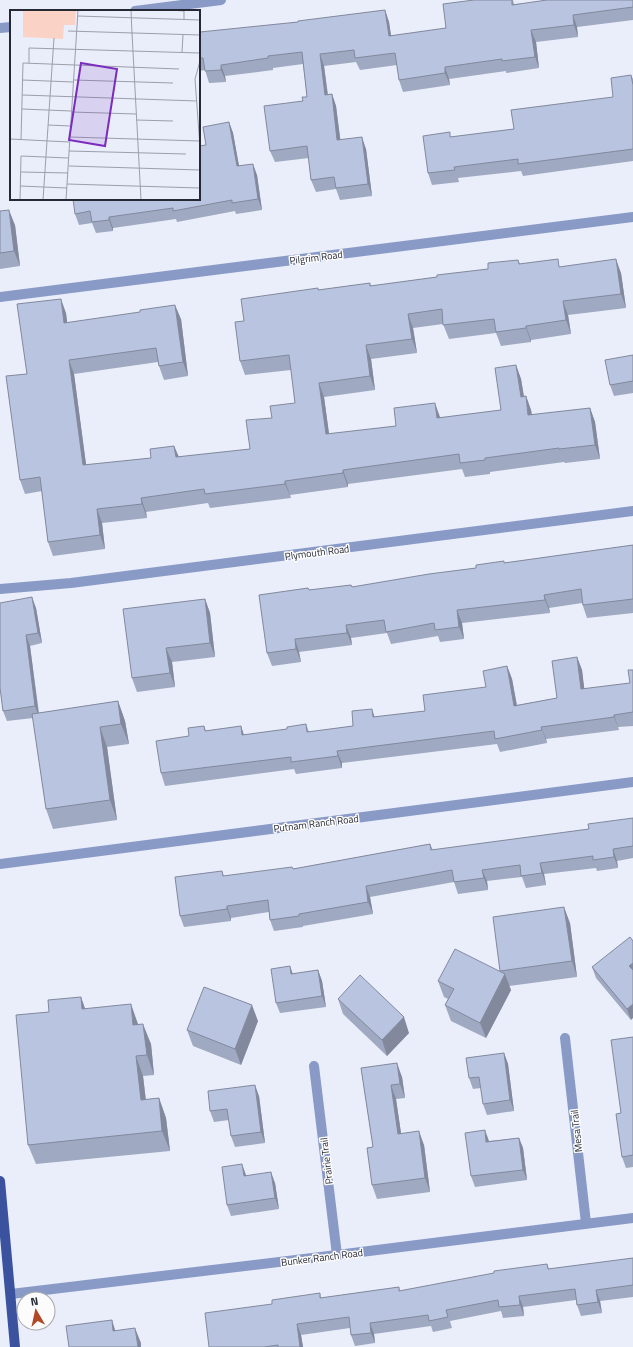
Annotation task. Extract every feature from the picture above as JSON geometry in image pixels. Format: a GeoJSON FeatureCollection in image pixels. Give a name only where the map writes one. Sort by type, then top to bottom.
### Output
{"type":"FeatureCollection","features":[{"type":"Feature","properties":{"kind":"main road"},"geometry":{"type":"LineString","coordinates":[[0,1181],[16,1347]]}},
{"type":"Feature","properties":{"kind":"street"},"geometry":{"type":"LineString","coordinates":[[143,10],[221,0]]}},
{"type":"Feature","properties":{"kind":"street"},"geometry":{"type":"LineString","coordinates":[[0,28],[10,27]]}},
{"type":"Feature","properties":{"kind":"street","name":"Pilgrim Road"},"geometry":{"type":"LineString","coordinates":[[0,297],[633,217]]}},
{"type":"Feature","properties":{"kind":"street","name":"Plymouth Road"},"geometry":{"type":"LineString","coordinates":[[0,589],[71,583],[633,511]]}},
{"type":"Feature","properties":{"kind":"street","name":"Putnam Ranch Road"},"geometry":{"type":"LineString","coordinates":[[0,864],[633,782]]}},
{"type":"Feature","properties":{"kind":"street","name":"Mesa Trail"},"geometry":{"type":"LineString","coordinates":[[565,1038],[586,1224]]}},
{"type":"Feature","properties":{"kind":"street","name":"Prairie Trail"},"geometry":{"type":"LineString","coordinates":[[314,1066],[337,1255]]}},
{"type":"Feature","properties":{"kind":"street","name":"Bunker Ranch Road"},"geometry":{"type":"LineString","coordinates":[[11,1294],[633,1218]]}},
{"type":"Feature","properties":{"kind":"building"},"geometry":{"type":"Polygon","coordinates":[[[474,0],[512,0],[512,5],[547,0],[633,0],[633,7],[573,15],[574,25],[531,30],[535,57],[502,61],[502,59],[445,67],[445,73],[399,80],[395,53],[355,58],[354,50],[320,54],[325,95],[332,94],[337,140],[362,137],[368,184],[336,188],[334,177],[311,180],[307,146],[270,151],[264,106],[303,101],[302,97],[307,97],[302,52],[268,56],[268,58],[221,65],[221,70],[205,71],[203,58],[200,58],[200,32],[298,22],[385,10],[389,36],[446,28],[443,4],[474,0]]]}},
{"type":"Feature","properties":{"kind":"building"},"geometry":{"type":"Polygon","coordinates":[[[631,75],[633,85],[633,149],[518,164],[518,159],[454,167],[455,170],[428,173],[423,136],[450,132],[450,137],[514,129],[511,110],[613,97],[611,78],[631,75]]]}},
{"type":"Feature","properties":{"kind":"building"},"geometry":{"type":"Polygon","coordinates":[[[229,122],[237,166],[253,164],[258,199],[232,203],[232,200],[173,211],[173,208],[109,217],[109,220],[92,222],[90,211],[75,214],[73,200],[200,200],[200,146],[206,145],[203,127],[229,122]]]}},
{"type":"Feature","properties":{"kind":"building"},"geometry":{"type":"Polygon","coordinates":[[[9,210],[14,251],[0,253],[0,211],[9,210]]]}},
{"type":"Feature","properties":{"kind":"building"},"geometry":{"type":"Polygon","coordinates":[[[558,259],[559,267],[616,259],[621,294],[563,301],[566,320],[496,332],[494,319],[443,325],[442,309],[408,314],[412,339],[366,345],[370,376],[319,383],[326,434],[396,426],[394,408],[435,403],[437,418],[501,410],[495,368],[516,365],[521,397],[526,396],[528,415],[590,408],[595,445],[559,448],[460,463],[459,454],[343,470],[343,473],[285,481],[285,484],[205,494],[204,489],[141,498],[142,504],[97,509],[100,535],[48,542],[40,477],[20,480],[6,376],[27,374],[17,304],[61,299],[64,323],[140,312],[140,310],[175,305],[183,362],[159,366],[156,348],[69,360],[83,465],[151,458],[150,449],[174,446],[176,457],[250,449],[246,420],[272,418],[270,406],[295,403],[289,355],[240,361],[235,322],[244,321],[241,299],[318,288],[318,290],[370,283],[370,286],[437,277],[437,275],[488,269],[488,263],[518,260],[519,264],[558,259]]]}},
{"type":"Feature","properties":{"kind":"building"},"geometry":{"type":"Polygon","coordinates":[[[633,355],[633,381],[610,385],[605,360],[633,355]]]}},
{"type":"Feature","properties":{"kind":"building"},"geometry":{"type":"Polygon","coordinates":[[[633,545],[633,599],[583,605],[581,589],[544,595],[545,600],[457,610],[459,627],[435,630],[434,623],[386,632],[384,620],[346,625],[347,633],[295,639],[296,649],[267,653],[259,595],[308,588],[309,590],[351,585],[352,587],[476,568],[476,565],[504,561],[504,563],[633,545]]]}},
{"type":"Feature","properties":{"kind":"building"},"geometry":{"type":"Polygon","coordinates":[[[32,597],[38,633],[26,635],[35,706],[3,711],[0,688],[0,603],[32,597]]]}},
{"type":"Feature","properties":{"kind":"building"},"geometry":{"type":"Polygon","coordinates":[[[205,599],[210,643],[166,648],[170,673],[132,678],[123,609],[205,599]]]}},
{"type":"Feature","properties":{"kind":"building"},"geometry":{"type":"Polygon","coordinates":[[[577,657],[581,689],[630,683],[628,670],[633,670],[633,712],[614,715],[614,717],[541,727],[542,730],[495,739],[494,731],[337,751],[338,756],[291,762],[291,757],[161,773],[156,741],[189,736],[188,728],[204,726],[205,731],[241,726],[242,735],[287,729],[287,727],[306,724],[307,732],[353,726],[352,711],[372,709],[373,717],[425,711],[423,695],[486,687],[483,671],[507,666],[514,706],[557,698],[552,661],[577,657]]]}},
{"type":"Feature","properties":{"kind":"building"},"geometry":{"type":"Polygon","coordinates":[[[118,701],[121,724],[100,727],[110,800],[46,809],[32,714],[118,701]]]}},
{"type":"Feature","properties":{"kind":"building"},"geometry":{"type":"Polygon","coordinates":[[[633,818],[633,846],[613,849],[614,857],[593,860],[593,856],[540,863],[542,873],[521,876],[520,865],[482,870],[484,878],[454,882],[452,870],[366,886],[368,902],[299,914],[299,916],[270,920],[268,900],[227,906],[227,909],[180,916],[175,877],[222,871],[223,876],[292,867],[293,869],[430,844],[431,850],[589,829],[588,824],[633,818]]]}},
{"type":"Feature","properties":{"kind":"building"},"geometry":{"type":"Polygon","coordinates":[[[564,907],[572,961],[500,971],[493,917],[564,907]]]}},
{"type":"Feature","properties":{"kind":"building"},"geometry":{"type":"Polygon","coordinates":[[[630,937],[633,941],[633,963],[629,966],[633,970],[633,1004],[627,1009],[592,967],[630,937]]]}},
{"type":"Feature","properties":{"kind":"building"},"geometry":{"type":"Polygon","coordinates":[[[455,949],[505,974],[480,1023],[445,1005],[454,989],[438,981],[455,949]]]}},
{"type":"Feature","properties":{"kind":"building"},"geometry":{"type":"Polygon","coordinates":[[[290,966],[291,974],[318,970],[322,996],[276,1003],[271,969],[290,966]]]}},
{"type":"Feature","properties":{"kind":"building"},"geometry":{"type":"Polygon","coordinates":[[[360,975],[404,1017],[382,1040],[338,999],[360,975]]]}},
{"type":"Feature","properties":{"kind":"building"},"geometry":{"type":"Polygon","coordinates":[[[204,987],[252,1005],[235,1049],[187,1030],[204,987]]]}},
{"type":"Feature","properties":{"kind":"building"},"geometry":{"type":"Polygon","coordinates":[[[81,997],[82,1009],[131,1004],[133,1025],[143,1024],[147,1055],[136,1056],[141,1100],[159,1098],[162,1131],[28,1145],[16,1015],[49,1012],[48,1000],[81,997]]]}},
{"type":"Feature","properties":{"kind":"building"},"geometry":{"type":"Polygon","coordinates":[[[633,1037],[633,1155],[622,1157],[616,1114],[621,1113],[611,1040],[633,1037]]]}},
{"type":"Feature","properties":{"kind":"building"},"geometry":{"type":"Polygon","coordinates":[[[504,1053],[510,1100],[483,1104],[479,1077],[469,1078],[466,1058],[504,1053]]]}},
{"type":"Feature","properties":{"kind":"building"},"geometry":{"type":"Polygon","coordinates":[[[397,1063],[400,1084],[391,1085],[398,1134],[419,1131],[425,1178],[372,1185],[367,1148],[373,1147],[361,1068],[397,1063]]]}},
{"type":"Feature","properties":{"kind":"building"},"geometry":{"type":"Polygon","coordinates":[[[255,1085],[261,1132],[231,1136],[227,1109],[210,1111],[208,1091],[255,1085]]]}},
{"type":"Feature","properties":{"kind":"building"},"geometry":{"type":"Polygon","coordinates":[[[485,1130],[486,1142],[519,1138],[523,1170],[471,1176],[465,1133],[485,1130]]]}},
{"type":"Feature","properties":{"kind":"building"},"geometry":{"type":"Polygon","coordinates":[[[242,1164],[244,1176],[271,1172],[275,1198],[227,1205],[222,1167],[242,1164]]]}},
{"type":"Feature","properties":{"kind":"building"},"geometry":{"type":"Polygon","coordinates":[[[633,1258],[633,1285],[596,1290],[598,1302],[577,1305],[575,1289],[519,1296],[520,1305],[499,1307],[498,1300],[446,1310],[448,1317],[429,1321],[428,1315],[370,1323],[371,1333],[351,1335],[349,1317],[297,1324],[300,1347],[278,1347],[278,1345],[264,1347],[209,1347],[205,1313],[272,1304],[272,1300],[320,1293],[320,1298],[399,1287],[399,1291],[494,1273],[494,1271],[547,1264],[548,1269],[633,1258]]]}},
{"type":"Feature","properties":{"kind":"building"},"geometry":{"type":"Polygon","coordinates":[[[112,1320],[113,1331],[135,1328],[138,1347],[69,1347],[66,1326],[112,1320]]]}}]}
